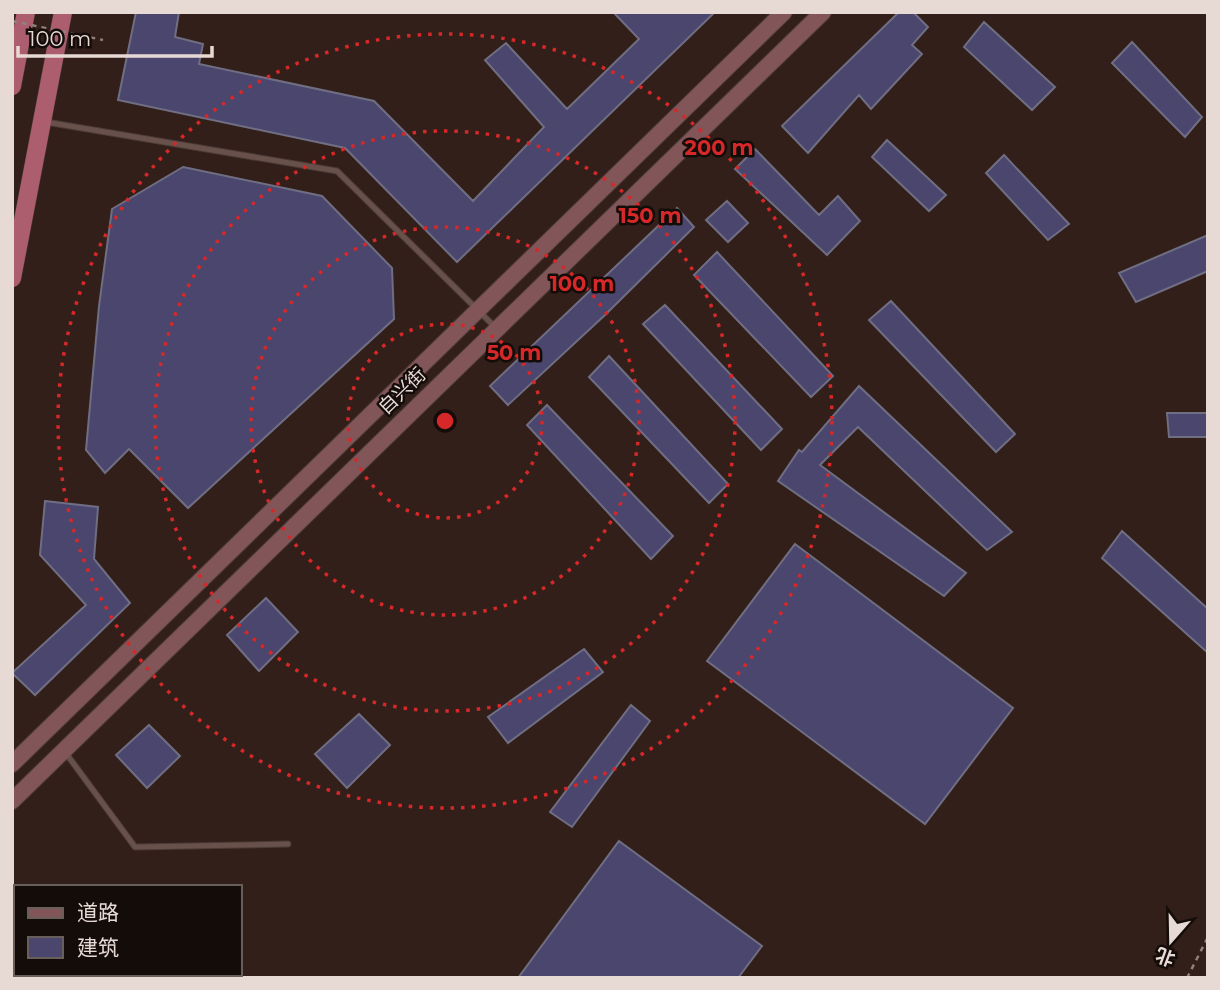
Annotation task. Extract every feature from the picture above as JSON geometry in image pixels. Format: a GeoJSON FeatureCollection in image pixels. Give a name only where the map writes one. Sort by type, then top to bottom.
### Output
{"type":"FeatureCollection","features":[{"type":"Feature","properties":{"kind":"highway"},"geometry":{"type":"LineString","coordinates":[[12,86],[26,12]]}},
{"type":"Feature","properties":{"kind":"highway"},"geometry":{"type":"LineString","coordinates":[[12,278],[63,12]]}},
{"type":"Feature","properties":{"kind":"main road","name":"自兴街"},"geometry":{"type":"LineString","coordinates":[[12,764],[784,12]]}},
{"type":"Feature","properties":{"kind":"main road","name":"自兴街"},"geometry":{"type":"LineString","coordinates":[[12,800],[823,12]]}},
{"type":"Feature","properties":{"kind":"main road"},"geometry":{"type":"LineString","coordinates":[[12,746],[26,743],[50,727]]}},
{"type":"Feature","properties":{"kind":"lane"},"geometry":{"type":"LineString","coordinates":[[41,121],[337,172],[496,328]]}},
{"type":"Feature","properties":{"kind":"lane"},"geometry":{"type":"LineString","coordinates":[[64,749],[135,847],[288,845]]}},
{"type":"Feature","properties":{"kind":"path"},"geometry":{"type":"LineString","coordinates":[[12,21],[103,40]]}},
{"type":"Feature","properties":{"kind":"path"},"geometry":{"type":"LineString","coordinates":[[1187,978],[1208,937]]}},
{"type":"Feature","properties":{"kind":"building"},"geometry":{"type":"Polygon","coordinates":[[[136,12],[179,12],[175,37],[203,44],[199,64],[374,101],[473,201],[544,127],[485,60],[506,43],[567,109],[639,39],[613,12],[715,12],[457,262],[345,148],[118,100],[136,12]]]}},
{"type":"Feature","properties":{"kind":"building"},"geometry":{"type":"Polygon","coordinates":[[[899,12],[913,12],[928,27],[912,45],[922,54],[871,109],[859,95],[808,153],[782,126],[899,12]]]}},
{"type":"Feature","properties":{"kind":"building"},"geometry":{"type":"Polygon","coordinates":[[[984,22],[1055,87],[1032,110],[964,47],[984,22]]]}},
{"type":"Feature","properties":{"kind":"building"},"geometry":{"type":"Polygon","coordinates":[[[1132,42],[1202,117],[1185,137],[1112,63],[1132,42]]]}},
{"type":"Feature","properties":{"kind":"building"},"geometry":{"type":"Polygon","coordinates":[[[887,140],[946,195],[929,211],[872,157],[887,140]]]}},
{"type":"Feature","properties":{"kind":"building"},"geometry":{"type":"Polygon","coordinates":[[[755,149],[819,215],[838,196],[860,221],[827,255],[735,169],[755,149]]]}},
{"type":"Feature","properties":{"kind":"building"},"geometry":{"type":"Polygon","coordinates":[[[1004,155],[1069,224],[1048,240],[986,173],[1004,155]]]}},
{"type":"Feature","properties":{"kind":"building"},"geometry":{"type":"Polygon","coordinates":[[[183,167],[322,196],[392,268],[394,319],[188,508],[129,449],[105,473],[86,450],[99,306],[112,209],[183,167]]]}},
{"type":"Feature","properties":{"kind":"building"},"geometry":{"type":"Polygon","coordinates":[[[727,201],[748,223],[728,242],[706,220],[727,201]]]}},
{"type":"Feature","properties":{"kind":"building"},"geometry":{"type":"Polygon","coordinates":[[[677,208],[694,227],[508,405],[490,386],[677,208]]]}},
{"type":"Feature","properties":{"kind":"building"},"geometry":{"type":"Polygon","coordinates":[[[1208,235],[1208,271],[1136,302],[1119,273],[1208,235]]]}},
{"type":"Feature","properties":{"kind":"building"},"geometry":{"type":"Polygon","coordinates":[[[717,252],[833,376],[811,397],[694,275],[717,252]]]}},
{"type":"Feature","properties":{"kind":"building"},"geometry":{"type":"Polygon","coordinates":[[[891,301],[1015,434],[996,452],[869,320],[891,301]]]}},
{"type":"Feature","properties":{"kind":"building"},"geometry":{"type":"Polygon","coordinates":[[[665,305],[782,429],[761,450],[643,324],[665,305]]]}},
{"type":"Feature","properties":{"kind":"building"},"geometry":{"type":"Polygon","coordinates":[[[609,356],[728,484],[709,503],[589,377],[609,356]]]}},
{"type":"Feature","properties":{"kind":"building"},"geometry":{"type":"Polygon","coordinates":[[[859,386],[1012,532],[987,550],[858,427],[820,465],[966,573],[944,596],[778,481],[799,450],[802,452],[859,386]]]}},
{"type":"Feature","properties":{"kind":"building"},"geometry":{"type":"Polygon","coordinates":[[[547,405],[673,536],[651,559],[527,425],[547,405]]]}},
{"type":"Feature","properties":{"kind":"building"},"geometry":{"type":"Polygon","coordinates":[[[1167,413],[1208,413],[1208,437],[1169,437],[1167,413]]]}},
{"type":"Feature","properties":{"kind":"building"},"geometry":{"type":"Polygon","coordinates":[[[45,501],[98,507],[94,559],[130,603],[35,695],[12,673],[86,605],[40,555],[45,501]]]}},
{"type":"Feature","properties":{"kind":"building"},"geometry":{"type":"Polygon","coordinates":[[[1122,531],[1208,609],[1208,653],[1102,558],[1122,531]]]}},
{"type":"Feature","properties":{"kind":"building"},"geometry":{"type":"Polygon","coordinates":[[[795,544],[1013,708],[925,824],[707,661],[795,544]]]}},
{"type":"Feature","properties":{"kind":"building"},"geometry":{"type":"Polygon","coordinates":[[[266,598],[298,632],[259,671],[227,635],[266,598]]]}},
{"type":"Feature","properties":{"kind":"building"},"geometry":{"type":"Polygon","coordinates":[[[584,649],[603,672],[508,743],[488,717],[584,649]]]}},
{"type":"Feature","properties":{"kind":"building"},"geometry":{"type":"Polygon","coordinates":[[[631,705],[650,721],[572,827],[550,812],[631,705]]]}},
{"type":"Feature","properties":{"kind":"building"},"geometry":{"type":"Polygon","coordinates":[[[359,714],[390,745],[347,788],[315,754],[359,714]]]}},
{"type":"Feature","properties":{"kind":"building"},"geometry":{"type":"Polygon","coordinates":[[[149,725],[180,756],[147,788],[116,755],[149,725]]]}},
{"type":"Feature","properties":{"kind":"building"},"geometry":{"type":"Polygon","coordinates":[[[619,841],[762,946],[738,978],[518,978],[619,841]]]}}]}
